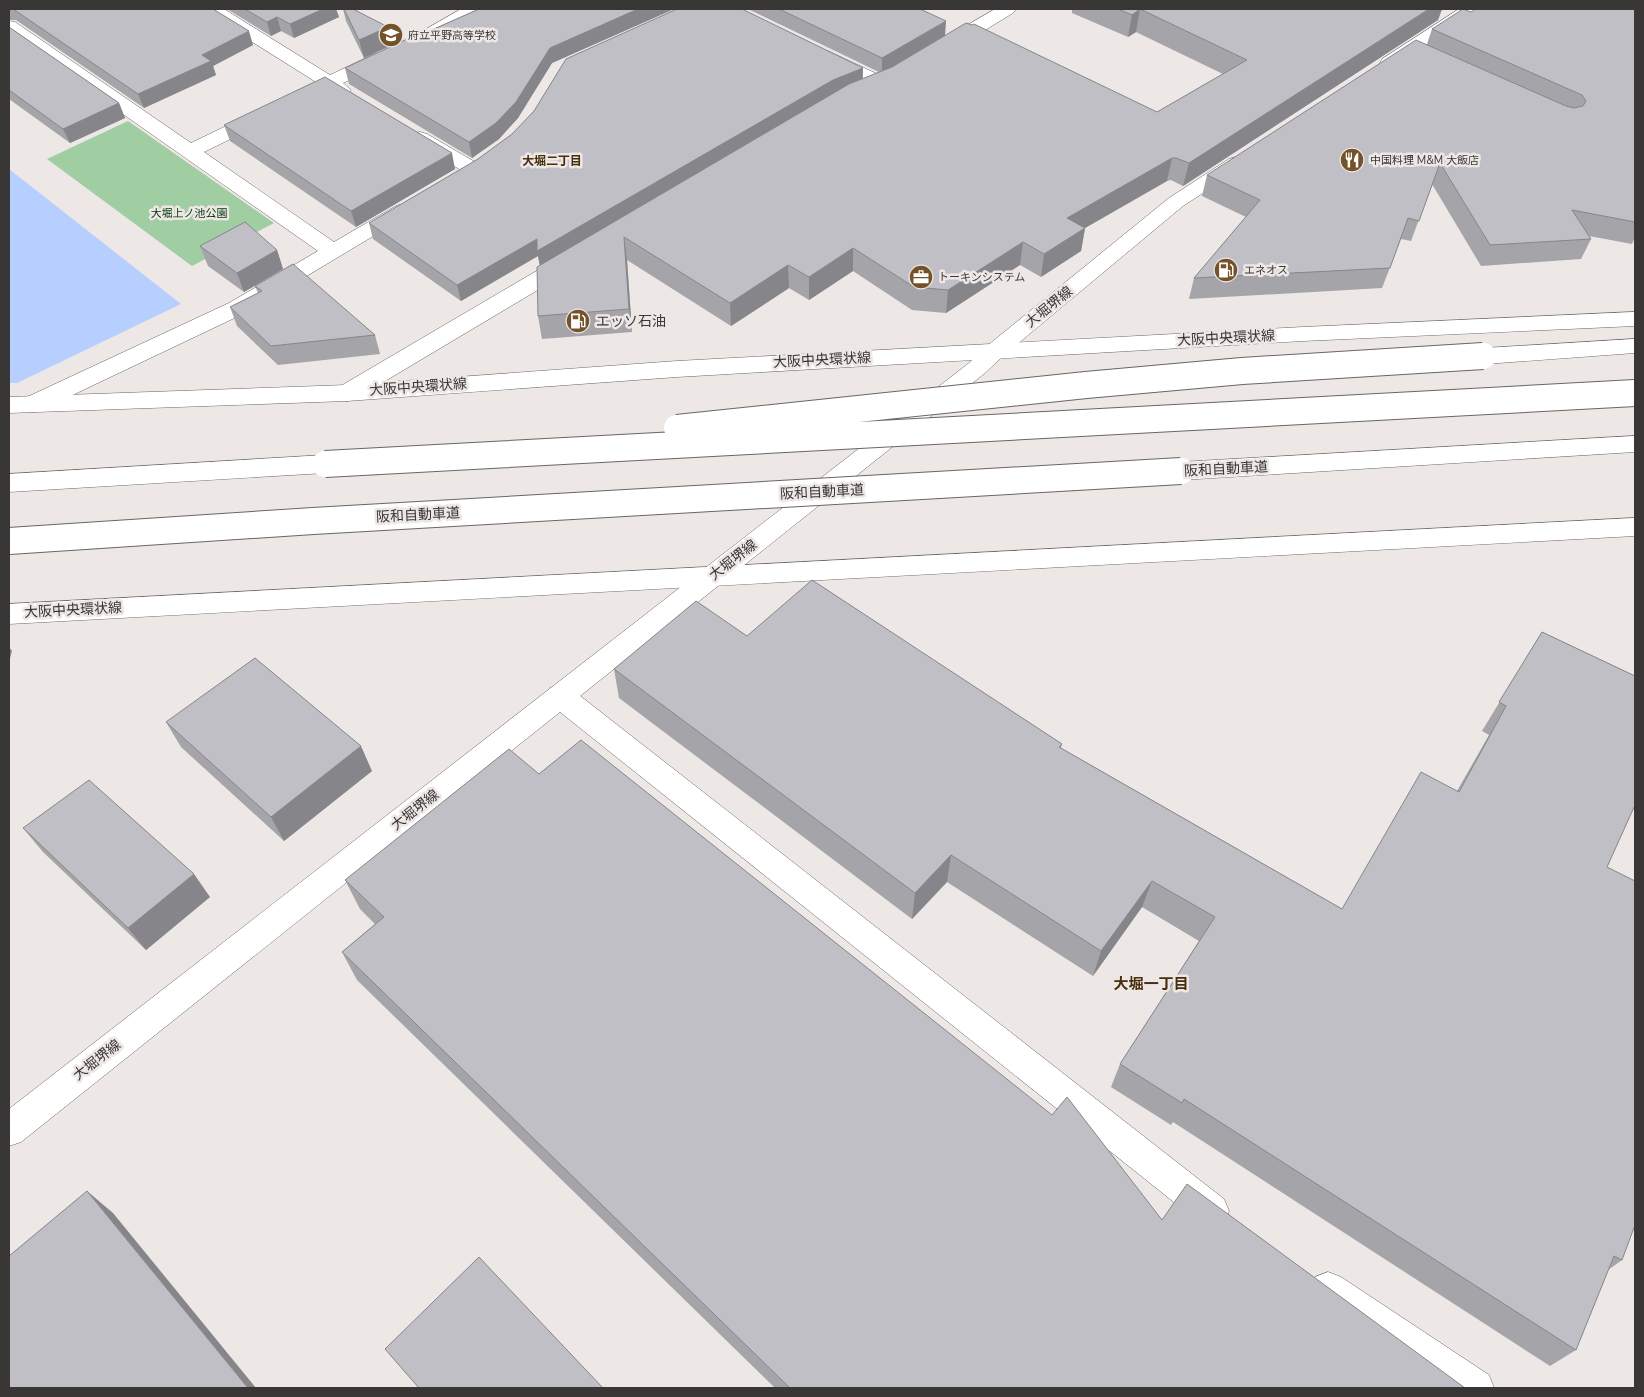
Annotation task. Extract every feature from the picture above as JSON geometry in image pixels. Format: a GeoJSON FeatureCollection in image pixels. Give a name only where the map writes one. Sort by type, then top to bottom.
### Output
{"type":"FeatureCollection","features":[{"type":"Feature","properties":{"kind":"main road"},"geometry":{"type":"LineString","coordinates":[[212,9],[354,98]]}},
{"type":"Feature","properties":{"kind":"main road"},"geometry":{"type":"LineString","coordinates":[[190,151],[403,49],[473,9]]}},
{"type":"Feature","properties":{"kind":"main road"},"geometry":{"type":"LineString","coordinates":[[933,54],[1007,9]]}},
{"type":"Feature","properties":{"kind":"main road"},"geometry":{"type":"LineString","coordinates":[[1374,72],[1416,54],[1471,9]]}},
{"type":"Feature","properties":{"kind":"main road"},"geometry":{"type":"LineString","coordinates":[[9,26],[334,252]]}},
{"type":"Feature","properties":{"kind":"main road"},"geometry":{"type":"LineString","coordinates":[[815,51],[891,79],[858,94]]}},
{"type":"Feature","properties":{"kind":"main road"},"geometry":{"type":"LineString","coordinates":[[405,128],[472,169]]}},
{"type":"Feature","properties":{"kind":"main road","name":"大堀堺線"},"geometry":{"type":"LineString","coordinates":[[9,1130],[977,368],[995,351],[1176,202],[1251,153]]}},
{"type":"Feature","properties":{"kind":"main road"},"geometry":{"type":"LineString","coordinates":[[33,404],[237,308],[424,198]]}},
{"type":"Feature","properties":{"kind":"main road"},"geometry":{"type":"LineString","coordinates":[[347,392],[587,251]]}},
{"type":"Feature","properties":{"kind":"main road","name":"大阪中央環状線"},"geometry":{"type":"LineString","coordinates":[[9,406],[347,392],[677,368],[1635,319]]}},
{"type":"Feature","properties":{"kind":"main road"},"geometry":{"type":"LineString","coordinates":[[325,464],[1086,385],[1242,371],[1635,346]]}},
{"type":"Feature","properties":{"kind":"main road"},"geometry":{"type":"LineString","coordinates":[[9,483],[325,464],[1635,393]]}},
{"type":"Feature","properties":{"kind":"main road","name":"阪和自動車道"},"geometry":{"type":"LineString","coordinates":[[9,541],[323,520],[1635,444]]}},
{"type":"Feature","properties":{"kind":"main road"},"geometry":{"type":"LineString","coordinates":[[1181,471],[1420,472],[1635,461]]}},
{"type":"Feature","properties":{"kind":"main road"},"geometry":{"type":"LineString","coordinates":[[9,467],[222,470]]}},
{"type":"Feature","properties":{"kind":"main road","name":"大阪中央環状線"},"geometry":{"type":"LineString","coordinates":[[9,614],[1635,528]]}},
{"type":"Feature","properties":{"kind":"main road"},"geometry":{"type":"LineString","coordinates":[[560,696],[1232,1225]]}},
{"type":"Feature","properties":{"kind":"main road"},"geometry":{"type":"LineString","coordinates":[[1305,1274],[1476,1388]]}},
{"type":"Feature","properties":{"kind":"green space","name":"大堀上ノ池公園"},"geometry":{"type":"Polygon","coordinates":[[[128,121],[274,223],[192,266],[47,159],[128,121]]]}},
{"type":"Feature","properties":{"kind":"water"},"geometry":{"type":"Polygon","coordinates":[[[9,169],[181,304],[17,383],[9,383],[9,169]]]}},
{"type":"Feature","properties":{"kind":"building"},"geometry":{"type":"Polygon","coordinates":[[[13,9],[213,9],[249,31],[202,55],[211,61],[138,94],[13,9]]]}},
{"type":"Feature","properties":{"kind":"building"},"geometry":{"type":"Polygon","coordinates":[[[245,9],[323,9],[290,24],[277,17],[267,22],[245,9]]]}},
{"type":"Feature","properties":{"kind":"building"},"geometry":{"type":"Polygon","coordinates":[[[344,9],[353,9],[388,27],[359,40],[344,9]]]}},
{"type":"Feature","properties":{"kind":"building"},"geometry":{"type":"Polygon","coordinates":[[[479,9],[638,9],[550,48],[516,102],[496,123],[469,142],[345,68],[407,39],[409,40],[479,9]]]}},
{"type":"Feature","properties":{"kind":"building"},"geometry":{"type":"Polygon","coordinates":[[[677,9],[742,9],[863,68],[833,80],[537,251],[537,239],[457,285],[369,223],[478,159],[512,134],[534,111],[566,59],[677,9]]]}},
{"type":"Feature","properties":{"kind":"building"},"geometry":{"type":"Polygon","coordinates":[[[779,9],[920,9],[946,21],[882,58],[779,9]]]}},
{"type":"Feature","properties":{"kind":"building"},"geometry":{"type":"Polygon","coordinates":[[[1118,9],[1140,9],[1132,15],[1118,9]]]}},
{"type":"Feature","properties":{"kind":"building"},"geometry":{"type":"Polygon","coordinates":[[[1140,9],[1429,9],[1189,163],[1172,158],[1067,218],[1085,228],[1044,254],[1023,242],[948,290],[914,287],[853,248],[809,277],[788,265],[730,303],[624,237],[629,309],[538,316],[537,267],[849,84],[892,67],[966,23],[974,24],[1157,112],[1247,60],[1140,9]]]}},
{"type":"Feature","properties":{"kind":"building"},"geometry":{"type":"Polygon","coordinates":[[[1463,9],[1471,12],[1476,9],[1635,9],[1635,222],[1572,210],[1591,239],[1490,245],[1440,163],[1419,221],[1408,218],[1390,268],[1194,278],[1260,200],[1207,175],[1416,40],[1566,106],[1574,108],[1583,106],[1586,101],[1582,95],[1432,29],[1463,9]]]}},
{"type":"Feature","properties":{"kind":"building"},"geometry":{"type":"Polygon","coordinates":[[[9,27],[119,103],[63,129],[9,90],[9,27]]]}},
{"type":"Feature","properties":{"kind":"building"},"geometry":{"type":"Polygon","coordinates":[[[325,77],[452,153],[351,211],[224,125],[325,77]]]}},
{"type":"Feature","properties":{"kind":"building"},"geometry":{"type":"Polygon","coordinates":[[[245,222],[277,250],[237,273],[200,246],[245,222]]]}},
{"type":"Feature","properties":{"kind":"building"},"geometry":{"type":"Polygon","coordinates":[[[293,264],[375,335],[271,346],[230,307],[262,291],[255,286],[293,264]]]}},
{"type":"Feature","properties":{"kind":"building"},"geometry":{"type":"Polygon","coordinates":[[[812,580],[1062,744],[1059,747],[1342,909],[1421,772],[1459,792],[1506,706],[1499,702],[1542,632],[1635,676],[1635,805],[1607,867],[1635,881],[1635,1225],[1622,1260],[1614,1256],[1576,1350],[1184,1099],[1182,1103],[1120,1064],[1215,917],[1152,881],[1101,951],[951,855],[915,893],[614,669],[696,601],[747,636],[812,580]]]}},
{"type":"Feature","properties":{"kind":"building"},"geometry":{"type":"Polygon","coordinates":[[[255,658],[361,746],[271,817],[166,722],[255,658]]]}},
{"type":"Feature","properties":{"kind":"building"},"geometry":{"type":"Polygon","coordinates":[[[581,740],[1052,1115],[1067,1097],[1162,1220],[1187,1184],[1465,1388],[790,1388],[342,952],[384,917],[345,880],[509,749],[539,774],[581,740]]]}},
{"type":"Feature","properties":{"kind":"building"},"geometry":{"type":"Polygon","coordinates":[[[89,780],[194,874],[128,928],[23,828],[89,780]]]}},
{"type":"Feature","properties":{"kind":"building"},"geometry":{"type":"Polygon","coordinates":[[[87,1191],[248,1388],[9,1388],[9,1256],[87,1191]]]}},
{"type":"Feature","properties":{"kind":"building"},"geometry":{"type":"Polygon","coordinates":[[[479,1257],[603,1388],[419,1388],[385,1349],[479,1257]]]}},
{"type":"Feature","properties":{"kind":"place","name":"府立平野高等学校"},"geometry":{"type":"Point","coordinates":[391,35]}},
{"type":"Feature","properties":{"kind":"place","name":"中国料理 M&M 大飯店"},"geometry":{"type":"Point","coordinates":[1352,160]}},
{"type":"Feature","properties":{"kind":"place","name":"エネオス"},"geometry":{"type":"Point","coordinates":[1226,270]}},
{"type":"Feature","properties":{"kind":"place","name":"トーキンシステム"},"geometry":{"type":"Point","coordinates":[921,277]}},
{"type":"Feature","properties":{"kind":"place","name":"エッソ石油"},"geometry":{"type":"Point","coordinates":[578,321]}},
{"type":"Feature","properties":{"kind":"district","name":"大堀二丁目"},"geometry":{"type":"Point","coordinates":[552,161]}},
{"type":"Feature","properties":{"kind":"district","name":"大堀一丁目"},"geometry":{"type":"Point","coordinates":[1151,984]}}]}
